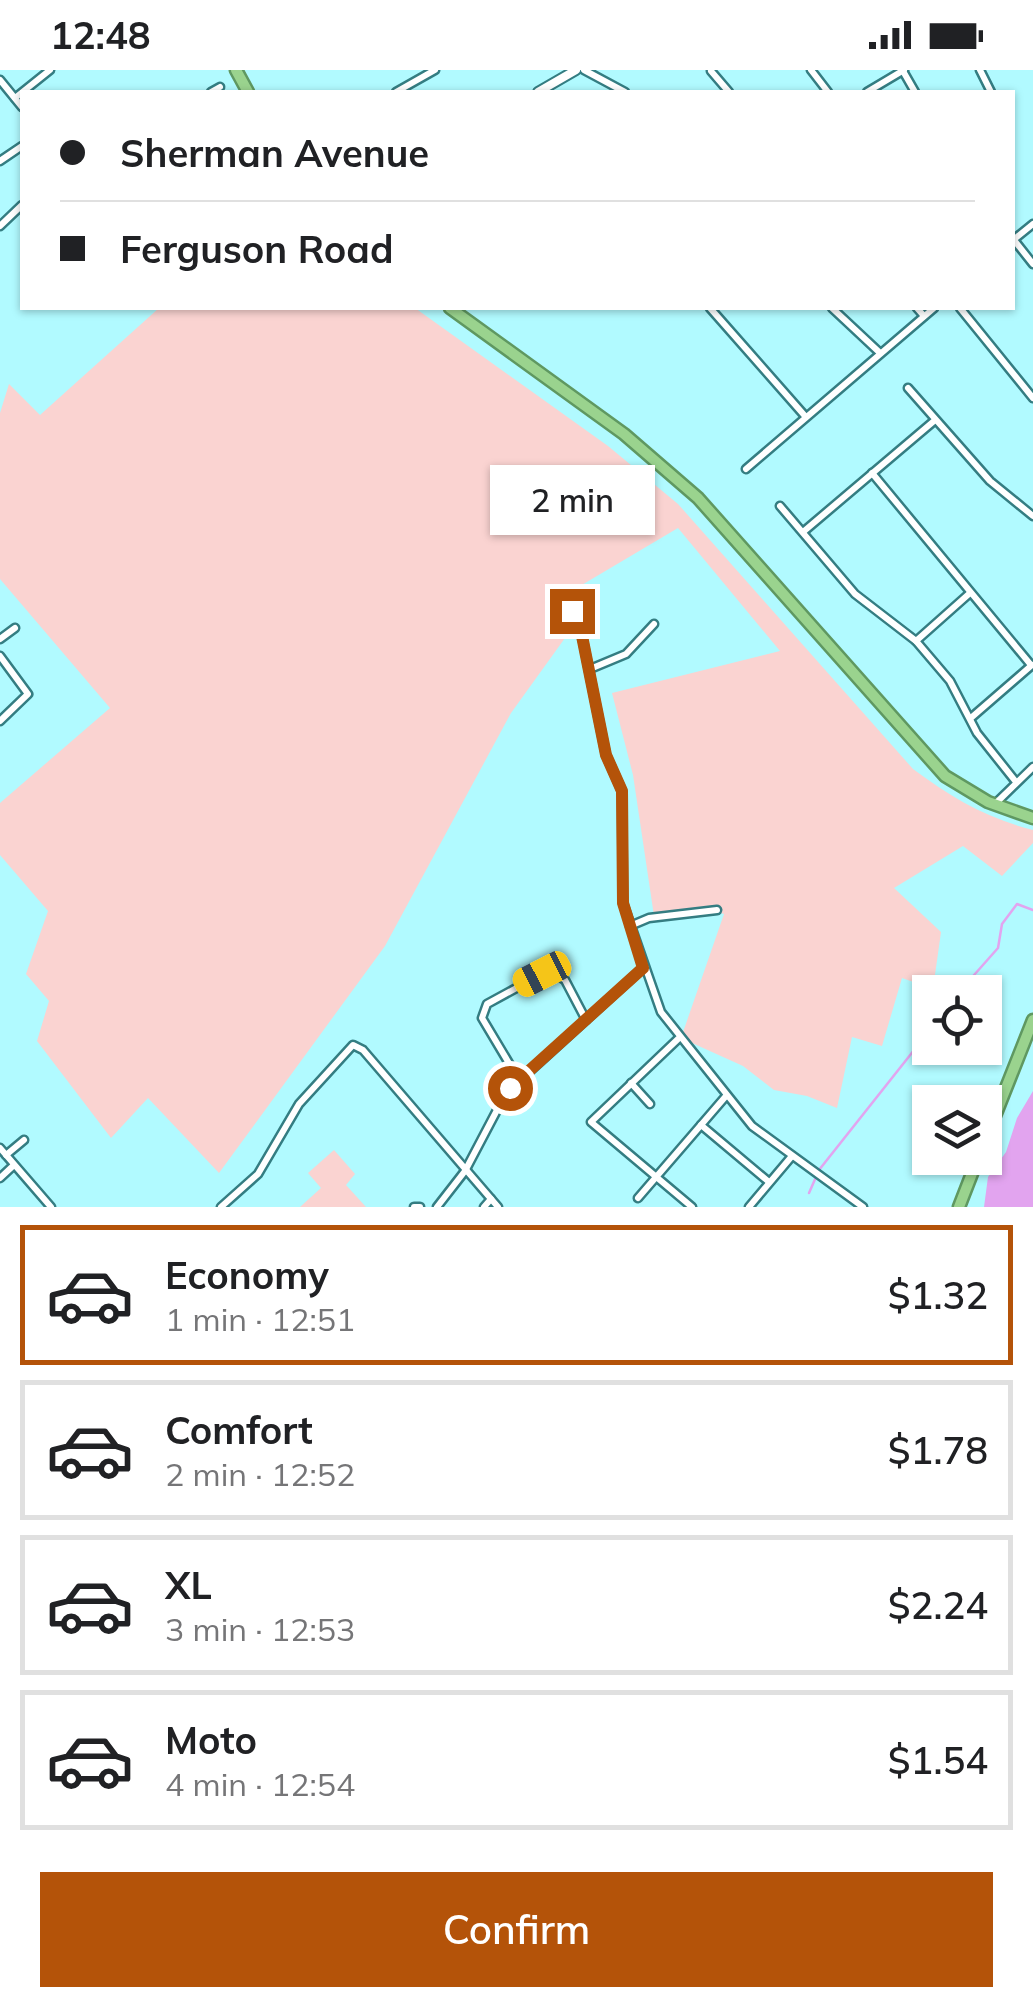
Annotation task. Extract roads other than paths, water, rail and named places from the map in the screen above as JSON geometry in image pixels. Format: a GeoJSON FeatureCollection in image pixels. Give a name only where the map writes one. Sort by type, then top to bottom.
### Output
{"type":"FeatureCollection","features":[{"type":"Feature","properties":{"kind":"highway"},"geometry":{"type":"LineString","coordinates":[[453,310],[674,475],[732,532],[926,759],[968,792],[1033,818]]}},
{"type":"Feature","properties":{"kind":"highway"},"geometry":{"type":"LineString","coordinates":[[1002,1098],[1033,1020]]}},
{"type":"Feature","properties":{"kind":"highway"},"geometry":{"type":"LineString","coordinates":[[958,1207],[971,1175]]}},
{"type":"Feature","properties":{"kind":"street"},"geometry":{"type":"LineString","coordinates":[[10,70],[0,80],[20,104]]}},
{"type":"Feature","properties":{"kind":"street"},"geometry":{"type":"LineString","coordinates":[[25,90],[50,70]]}},
{"type":"Feature","properties":{"kind":"street"},"geometry":{"type":"LineString","coordinates":[[400,90],[435,70]]}},
{"type":"Feature","properties":{"kind":"street"},"geometry":{"type":"LineString","coordinates":[[541,90],[576,70]]}},
{"type":"Feature","properties":{"kind":"street"},"geometry":{"type":"LineString","coordinates":[[584,70],[621,90]]}},
{"type":"Feature","properties":{"kind":"street"},"geometry":{"type":"LineString","coordinates":[[811,70],[826,90]]}},
{"type":"Feature","properties":{"kind":"street"},"geometry":{"type":"LineString","coordinates":[[870,90],[904,70]]}},
{"type":"Feature","properties":{"kind":"street"},"geometry":{"type":"LineString","coordinates":[[215,90],[220,87]]}},
{"type":"Feature","properties":{"kind":"street"},"geometry":{"type":"LineString","coordinates":[[15,98],[20,94]]}},
{"type":"Feature","properties":{"kind":"street"},"geometry":{"type":"LineString","coordinates":[[0,226],[20,208]]}},
{"type":"Feature","properties":{"kind":"street"},"geometry":{"type":"LineString","coordinates":[[1015,243],[1033,264]]}},
{"type":"Feature","properties":{"kind":"street"},"geometry":{"type":"LineString","coordinates":[[712,310],[806,416]]}},
{"type":"Feature","properties":{"kind":"street"},"geometry":{"type":"LineString","coordinates":[[834,310],[880,352]]}},
{"type":"Feature","properties":{"kind":"street"},"geometry":{"type":"LineString","coordinates":[[919,310],[924,316]]}},
{"type":"Feature","properties":{"kind":"street"},"geometry":{"type":"LineString","coordinates":[[746,468],[932,310]]}},
{"type":"Feature","properties":{"kind":"street"},"geometry":{"type":"LineString","coordinates":[[962,310],[1033,398]]}},
{"type":"Feature","properties":{"kind":"street"},"geometry":{"type":"LineString","coordinates":[[908,388],[990,481],[1033,516]]}},
{"type":"Feature","properties":{"kind":"street"},"geometry":{"type":"LineString","coordinates":[[803,532],[934,420]]}},
{"type":"Feature","properties":{"kind":"street"},"geometry":{"type":"LineString","coordinates":[[872,473],[1032,665],[972,717]]}},
{"type":"Feature","properties":{"kind":"street"},"geometry":{"type":"LineString","coordinates":[[780,506],[827,566],[855,594],[916,641],[972,717],[977,733],[1016,782]]}},
{"type":"Feature","properties":{"kind":"street"},"geometry":{"type":"LineString","coordinates":[[916,641],[970,593]]}},
{"type":"Feature","properties":{"kind":"street"},"geometry":{"type":"LineString","coordinates":[[561,598],[581,631],[603,742],[622,791],[623,903],[660,1012],[752,1126],[863,1207]]}},
{"type":"Feature","properties":{"kind":"street"},"geometry":{"type":"LineString","coordinates":[[590,669],[626,654],[654,624]]}},
{"type":"Feature","properties":{"kind":"street"},"geometry":{"type":"LineString","coordinates":[[0,639],[14,628]]}},
{"type":"Feature","properties":{"kind":"street"},"geometry":{"type":"LineString","coordinates":[[0,656],[28,694],[0,721]]}},
{"type":"Feature","properties":{"kind":"street"},"geometry":{"type":"LineString","coordinates":[[1001,805],[1016,782],[1033,767]]}},
{"type":"Feature","properties":{"kind":"street"},"geometry":{"type":"LineString","coordinates":[[630,926],[648,918],[717,910]]}},
{"type":"Feature","properties":{"kind":"street"},"geometry":{"type":"LineString","coordinates":[[437,1207],[465,1170],[503,1097],[643,968]]}},
{"type":"Feature","properties":{"kind":"street"},"geometry":{"type":"LineString","coordinates":[[519,1080],[482,1018],[486,1004],[554,972],[565,980],[586,1020]]}},
{"type":"Feature","properties":{"kind":"street"},"geometry":{"type":"LineString","coordinates":[[678,1039],[591,1122],[692,1207]]}},
{"type":"Feature","properties":{"kind":"street"},"geometry":{"type":"LineString","coordinates":[[222,1207],[258,1174],[299,1104],[342,1052],[353,1046],[362,1050],[498,1207]]}},
{"type":"Feature","properties":{"kind":"street"},"geometry":{"type":"LineString","coordinates":[[631,1082],[650,1104]]}},
{"type":"Feature","properties":{"kind":"street"},"geometry":{"type":"LineString","coordinates":[[638,1198],[726,1096]]}},
{"type":"Feature","properties":{"kind":"street"},"geometry":{"type":"LineString","coordinates":[[701,1125],[769,1182]]}},
{"type":"Feature","properties":{"kind":"street"},"geometry":{"type":"LineString","coordinates":[[6,1155],[24,1140]]}},
{"type":"Feature","properties":{"kind":"street"},"geometry":{"type":"LineString","coordinates":[[0,1148],[51,1207]]}},
{"type":"Feature","properties":{"kind":"street"},"geometry":{"type":"LineString","coordinates":[[748,1207],[792,1156]]}},
{"type":"Feature","properties":{"kind":"street"},"geometry":{"type":"LineString","coordinates":[[0,1178],[14,1165]]}},
{"type":"Feature","properties":{"kind":"street"},"geometry":{"type":"LineString","coordinates":[[484,1207],[491,1199]]}},
{"type":"Feature","properties":{"kind":"waterway"},"geometry":{"type":"LineString","coordinates":[[974,975],[998,948],[1002,924],[1017,904],[1033,910]]}},
{"type":"Feature","properties":{"kind":"waterway"},"geometry":{"type":"LineString","coordinates":[[819,1170],[912,1053]]}},
{"type":"Feature","properties":{"kind":"waterway"},"geometry":{"type":"LineString","coordinates":[[809,1193],[816,1177]]}}]}
